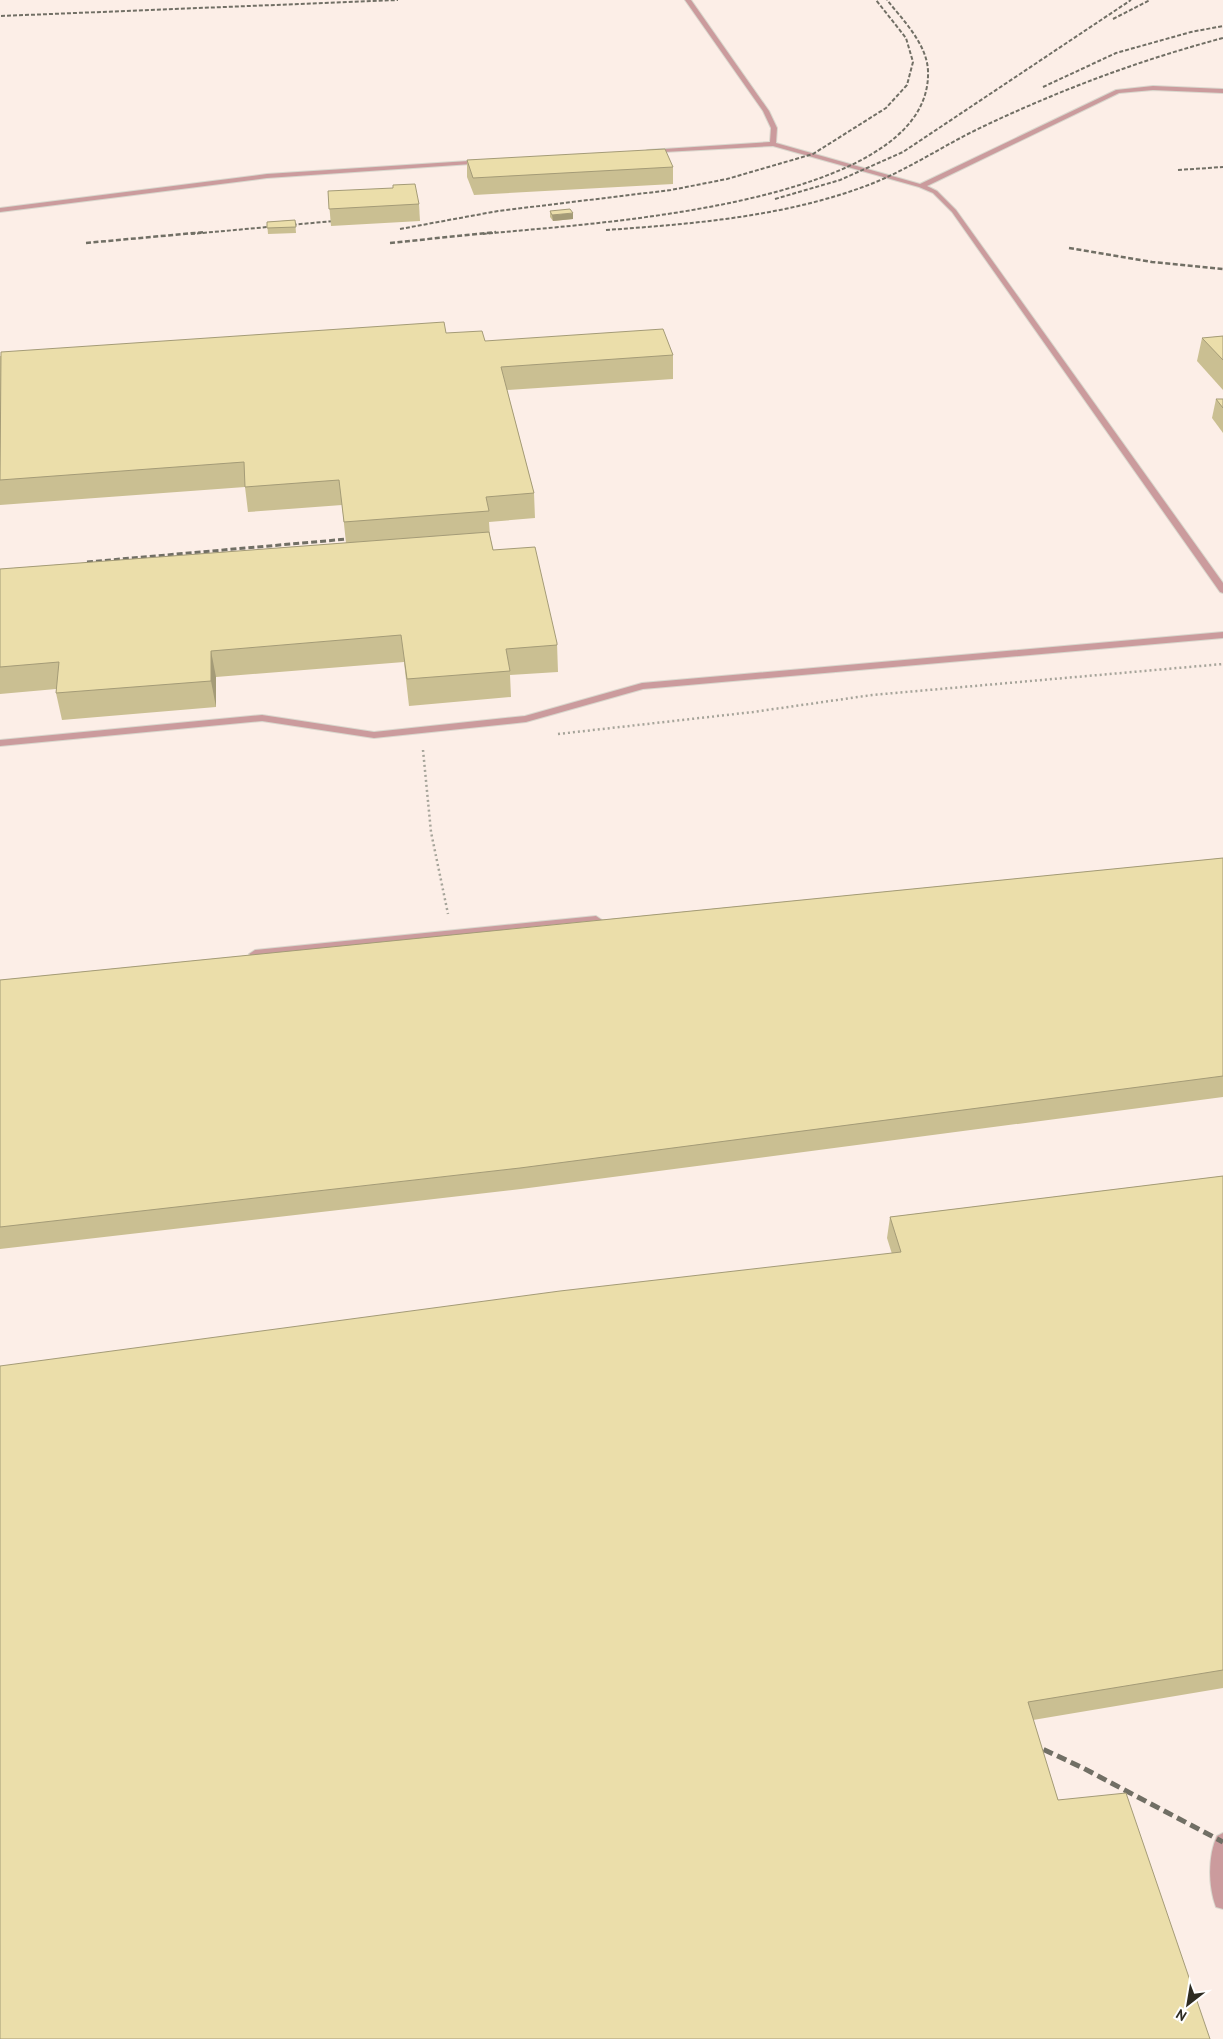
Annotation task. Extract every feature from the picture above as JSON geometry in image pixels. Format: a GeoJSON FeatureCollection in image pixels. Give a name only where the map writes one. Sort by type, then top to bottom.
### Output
{"type":"FeatureCollection","features":[{"type":"Feature","properties":{"kind":"lane"},"geometry":{"type":"LineString","coordinates":[[688,0],[766,111],[774,128],[774,144]]}},
{"type":"Feature","properties":{"kind":"lane"},"geometry":{"type":"LineString","coordinates":[[921,186],[1118,91],[1153,88],[1223,91]]}},
{"type":"Feature","properties":{"kind":"lane"},"geometry":{"type":"LineString","coordinates":[[636,152],[774,144],[921,186],[935,192],[954,211],[1223,590]]}},
{"type":"Feature","properties":{"kind":"lane"},"geometry":{"type":"LineString","coordinates":[[0,210],[267,176],[490,161]]}},
{"type":"Feature","properties":{"kind":"lane"},"geometry":{"type":"LineString","coordinates":[[0,743],[262,718],[374,735],[526,719],[642,686],[1223,634]]}},
{"type":"Feature","properties":{"kind":"lane"},"geometry":{"type":"LineString","coordinates":[[244,955],[608,919]]}},
{"type":"Feature","properties":{"kind":"lane"},"geometry":{"type":"LineString","coordinates":[[1223,1842],[1219,1868],[1223,1900]]}},
{"type":"Feature","properties":{"kind":"path"},"geometry":{"type":"LineString","coordinates":[[552,735],[753,712],[872,695],[1223,664]]}},
{"type":"Feature","properties":{"kind":"path"},"geometry":{"type":"LineString","coordinates":[[433,748],[423,749],[431,832],[447,905],[450,935]]}},
{"type":"Feature","properties":{"kind":"shaded area"},"geometry":{"type":"Polygon","coordinates":[[[0,0],[1223,0],[1223,2039],[0,2039],[0,0]]]}},
{"type":"Feature","properties":{"kind":"building"},"geometry":{"type":"Polygon","coordinates":[[[665,149],[673,167],[473,178],[467,160],[665,149]]]}},
{"type":"Feature","properties":{"kind":"building"},"geometry":{"type":"Polygon","coordinates":[[[415,184],[419,204],[329,209],[328,191],[393,188],[393,185],[415,184]]]}},
{"type":"Feature","properties":{"kind":"building"},"geometry":{"type":"Polygon","coordinates":[[[570,209],[573,213],[552,215],[550,211],[570,209]]]}},
{"type":"Feature","properties":{"kind":"building"},"geometry":{"type":"Polygon","coordinates":[[[295,220],[296,227],[267,228],[267,222],[295,220]]]}},
{"type":"Feature","properties":{"kind":"building"},"geometry":{"type":"Polygon","coordinates":[[[444,322],[446,333],[482,331],[485,341],[663,329],[673,355],[501,367],[534,493],[486,497],[489,511],[344,522],[339,480],[245,487],[244,462],[0,480],[1,352],[444,322]]]}},
{"type":"Feature","properties":{"kind":"building"},"geometry":{"type":"Polygon","coordinates":[[[1223,336],[1223,360],[1202,338],[1223,336]]]}},
{"type":"Feature","properties":{"kind":"building"},"geometry":{"type":"Polygon","coordinates":[[[1216,399],[1223,399],[1223,408],[1216,399]]]}},
{"type":"Feature","properties":{"kind":"building"},"geometry":{"type":"Polygon","coordinates":[[[489,532],[493,550],[535,547],[557,643],[557,645],[506,649],[510,671],[407,679],[401,635],[211,651],[211,681],[56,693],[59,662],[0,667],[0,569],[489,532]]]}},
{"type":"Feature","properties":{"kind":"building"},"geometry":{"type":"Polygon","coordinates":[[[1223,858],[1223,1076],[520,1168],[0,1227],[0,980],[1223,858]]]}},
{"type":"Feature","properties":{"kind":"building"},"geometry":{"type":"Polygon","coordinates":[[[1223,1176],[1223,1670],[1028,1702],[1058,1800],[1126,1793],[1210,2039],[0,2039],[0,1366],[560,1291],[901,1252],[890,1217],[1223,1176]]]}},
{"type":"Feature","properties":{"kind":"railway"},"geometry":{"type":"LineString","coordinates":[[1,16],[398,0]]}},
{"type":"Feature","properties":{"kind":"railway"},"geometry":{"type":"LineString","coordinates":[[400,229],[498,211],[671,190],[727,179],[813,154],[886,108],[907,85],[913,62],[906,38],[876,0]]}},
{"type":"Feature","properties":{"kind":"railway"},"geometry":{"type":"LineString","coordinates":[[483,234],[593,224],[666,214],[743,200],[814,180],[874,153],[914,117],[928,71],[927,61],[919,42],[887,0]]}},
{"type":"Feature","properties":{"kind":"railway"},"geometry":{"type":"LineString","coordinates":[[775,199],[840,180],[903,152],[1131,0]]}},
{"type":"Feature","properties":{"kind":"railway"},"geometry":{"type":"LineString","coordinates":[[1113,19],[1150,0]]}},
{"type":"Feature","properties":{"kind":"railway"},"geometry":{"type":"LineString","coordinates":[[1043,87],[1116,53],[1191,32],[1223,26]]}},
{"type":"Feature","properties":{"kind":"railway"},"geometry":{"type":"LineString","coordinates":[[606,230],[703,222],[800,206],[832,197],[879,181],[982,127],[1071,88],[1161,56],[1223,38]]}},
{"type":"Feature","properties":{"kind":"railway"},"geometry":{"type":"LineString","coordinates":[[1178,170],[1223,167]]}},
{"type":"Feature","properties":{"kind":"railway"},"geometry":{"type":"LineString","coordinates":[[191,234],[345,220]]}},
{"type":"Feature","properties":{"kind":"railway"},"geometry":{"type":"LineString","coordinates":[[86,243],[205,232]]}},
{"type":"Feature","properties":{"kind":"railway"},"geometry":{"type":"LineString","coordinates":[[390,243],[496,232]]}},
{"type":"Feature","properties":{"kind":"railway"},"geometry":{"type":"LineString","coordinates":[[1069,248],[1152,262],[1223,269]]}},
{"type":"Feature","properties":{"kind":"railway"},"geometry":{"type":"LineString","coordinates":[[87,562],[359,538]]}},
{"type":"Feature","properties":{"kind":"railway"},"geometry":{"type":"LineString","coordinates":[[1030,1743],[1083,1768],[1223,1842]]}}]}
